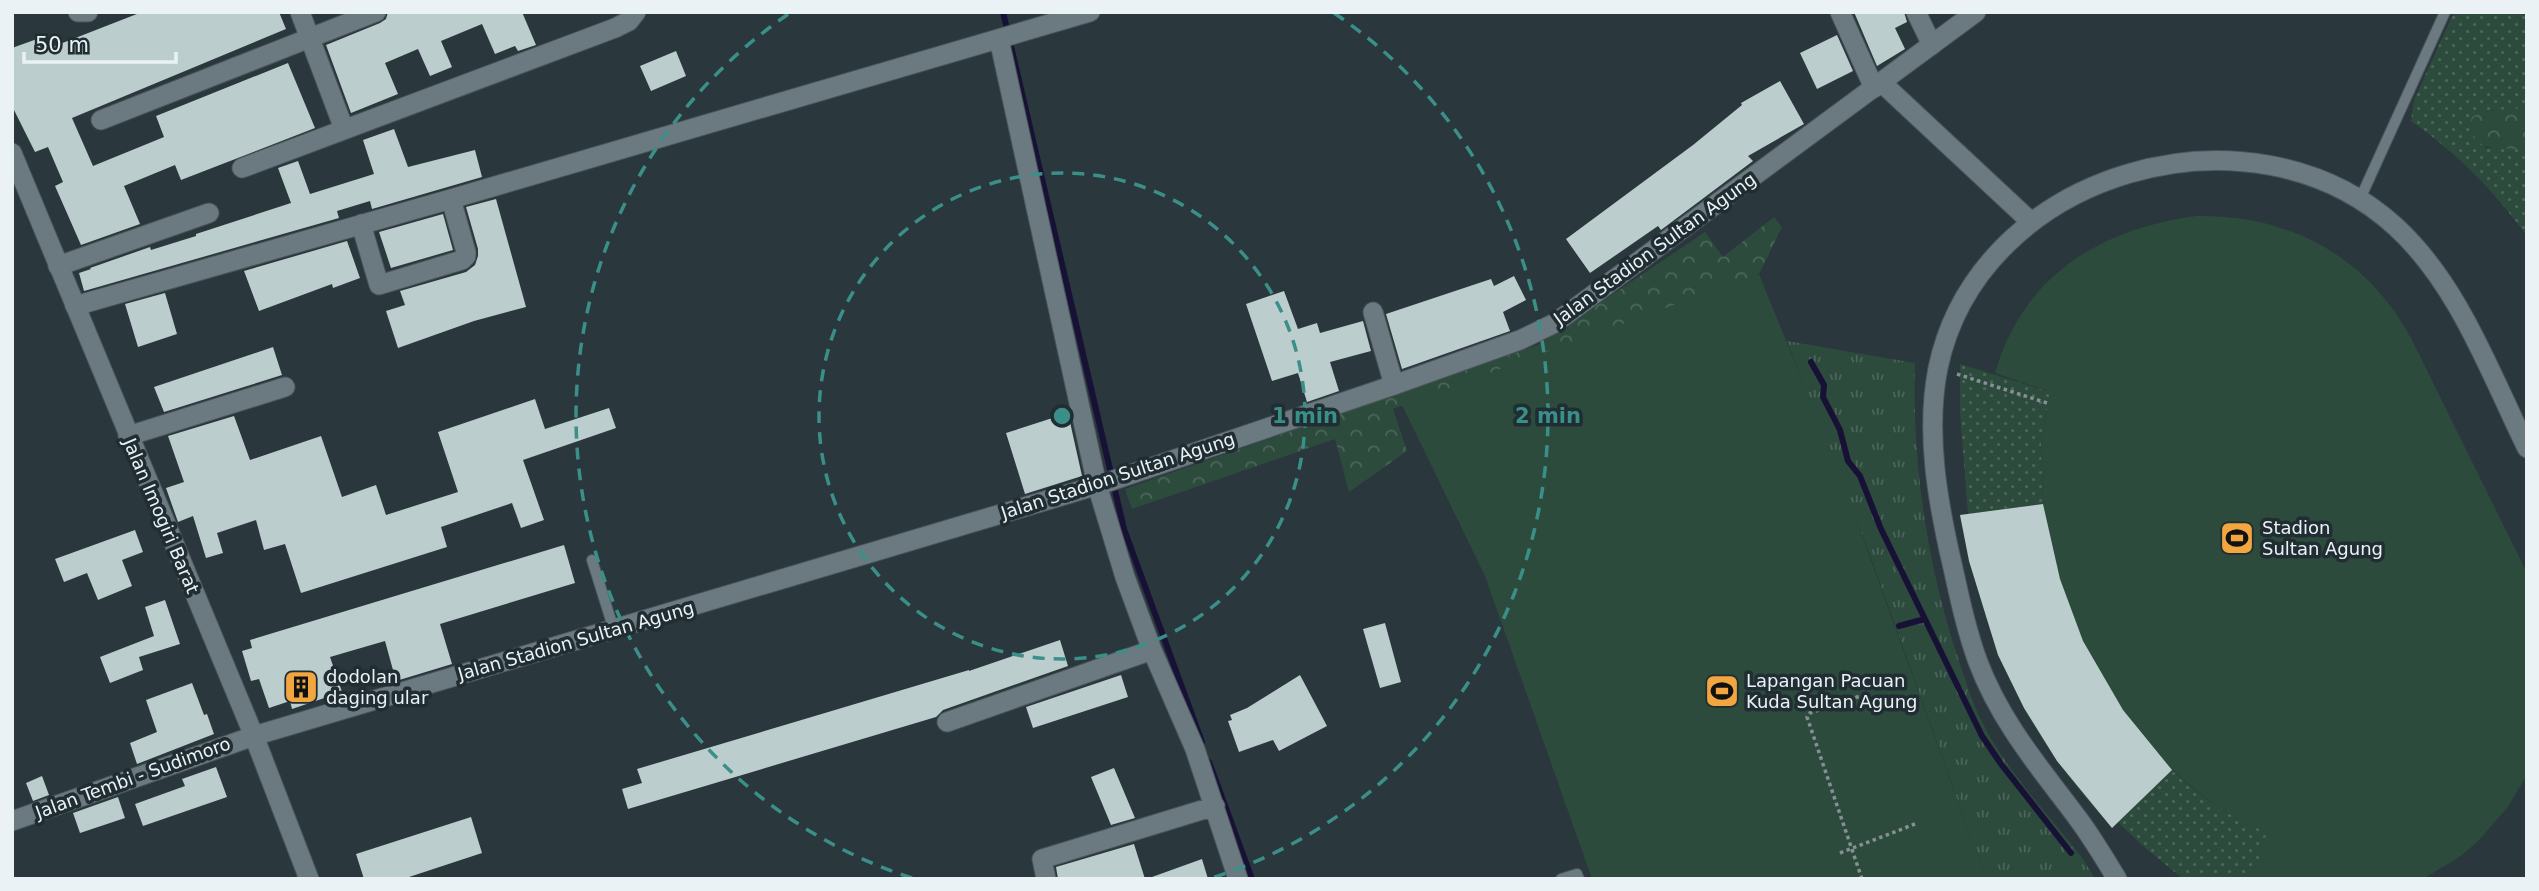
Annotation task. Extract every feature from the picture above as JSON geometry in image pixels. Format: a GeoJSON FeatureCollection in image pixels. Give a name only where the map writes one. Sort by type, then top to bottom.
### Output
{"type":"FeatureCollection","features":[{"type":"Feature","properties":{"kind":"street"},"geometry":{"type":"LineString","coordinates":[[78,12],[88,12]]}},
{"type":"Feature","properties":{"kind":"street"},"geometry":{"type":"LineString","coordinates":[[300,12],[344,129]]}},
{"type":"Feature","properties":{"kind":"street"},"geometry":{"type":"LineString","coordinates":[[101,120],[376,12]]}},
{"type":"Feature","properties":{"kind":"street"},"geometry":{"type":"LineString","coordinates":[[242,168],[615,28],[629,21],[636,12]]}},
{"type":"Feature","properties":{"kind":"street"},"geometry":{"type":"LineString","coordinates":[[75,306],[451,199],[1012,31],[1090,12]]}},
{"type":"Feature","properties":{"kind":"street"},"geometry":{"type":"LineString","coordinates":[[1840,12],[1878,85],[2030,221]]}},
{"type":"Feature","properties":{"kind":"street"},"geometry":{"type":"LineString","coordinates":[[1916,12],[1932,45]]}},
{"type":"Feature","properties":{"kind":"street","name":"Jalan Stadion Sultan Agung"},"geometry":{"type":"LineString","coordinates":[[254,736],[1108,481],[1520,340],[1555,323],[1976,12]]}},
{"type":"Feature","properties":{"kind":"street"},"geometry":{"type":"LineString","coordinates":[[1012,31],[1108,481],[1125,577],[1152,650],[1195,749],[1238,879]]}},
{"type":"Feature","properties":{"kind":"street","name":"Jalan Imogiri Barat"},"geometry":{"type":"LineString","coordinates":[[12,153],[254,736],[309,879]]}},
{"type":"Feature","properties":{"kind":"street"},"geometry":{"type":"LineString","coordinates":[[2117,879],[2081,823],[2022,745],[1990,691],[1978,662],[1960,601],[1944,530],[1937,485],[1934,424],[1938,368],[1954,320],[1965,298],[1991,261],[2030,221],[2089,186],[2139,170],[2192,162],[2229,161],[2275,166],[2323,181],[2360,199],[2397,228],[2416,248],[2447,289],[2527,448]]}},
{"type":"Feature","properties":{"kind":"street"},"geometry":{"type":"LineString","coordinates":[[360,224],[379,285],[461,260],[466,256],[451,199]]}},
{"type":"Feature","properties":{"kind":"street"},"geometry":{"type":"LineString","coordinates":[[58,266],[209,213]]}},
{"type":"Feature","properties":{"kind":"street"},"geometry":{"type":"LineString","coordinates":[[1373,312],[1394,385]]}},
{"type":"Feature","properties":{"kind":"street"},"geometry":{"type":"LineString","coordinates":[[128,436],[285,387]]}},
{"type":"Feature","properties":{"kind":"street"},"geometry":{"type":"LineString","coordinates":[[947,722],[1152,650]]}},
{"type":"Feature","properties":{"kind":"street","name":"Jalan Tembi - Sudimoro"},"geometry":{"type":"LineString","coordinates":[[12,821],[254,736]]}},
{"type":"Feature","properties":{"kind":"street"},"geometry":{"type":"LineString","coordinates":[[1046,879],[1042,859],[1215,806]]}},
{"type":"Feature","properties":{"kind":"lane"},"geometry":{"type":"LineString","coordinates":[[2360,199],[2445,12]]}},
{"type":"Feature","properties":{"kind":"lane"},"geometry":{"type":"LineString","coordinates":[[592,560],[614,630]]}},
{"type":"Feature","properties":{"kind":"lane"},"geometry":{"type":"LineString","coordinates":[[1561,879],[1577,874],[1579,879]]}},
{"type":"Feature","properties":{"kind":"path"},"geometry":{"type":"LineString","coordinates":[[1938,368],[2047,403]]}},
{"type":"Feature","properties":{"kind":"path"},"geometry":{"type":"LineString","coordinates":[[1861,879],[1807,717],[1810,713],[1869,693]]}},
{"type":"Feature","properties":{"kind":"path"},"geometry":{"type":"LineString","coordinates":[[1840,853],[1915,824]]}},
{"type":"Feature","properties":{"kind":"green space"},"geometry":{"type":"Polygon","coordinates":[[[2454,12],[2527,12],[2527,108],[2484,111],[2485,148],[2527,151],[2527,236],[2474,174],[2444,146],[2411,121],[2414,100],[2454,12]]]}},
{"type":"Feature","properties":{"kind":"green space"},"geometry":{"type":"Polygon","coordinates":[[[2527,108],[2527,151],[2486,147],[2474,137],[2469,128],[2472,117],[2484,111],[2527,108]]]}},
{"type":"Feature","properties":{"kind":"green space","name":"Stadion Sultan Agung"},"geometry":{"type":"Polygon","coordinates":[[[2196,216],[2230,217],[2293,232],[2321,245],[2347,262],[2371,284],[2393,309],[2411,338],[2527,573],[2527,775],[2507,808],[2478,841],[2461,856],[2423,879],[2253,879],[2267,832],[2217,806],[2173,770],[2112,828],[2071,779],[2039,734],[2008,675],[1985,612],[1960,515],[2043,503],[2041,441],[2050,392],[1995,373],[2008,339],[2025,309],[2045,284],[2070,263],[2097,246],[2128,232],[2161,222],[2196,216]]]}},
{"type":"Feature","properties":{"kind":"green space"},"geometry":{"type":"Polygon","coordinates":[[[1774,217],[1782,227],[1759,274],[1393,409],[1407,451],[1349,492],[1335,439],[1132,509],[1125,489],[1538,345],[1705,232],[1723,257],[1774,217]]]}},
{"type":"Feature","properties":{"kind":"green space","name":"Lapangan Pacuan Kuda Sultan Agung"},"geometry":{"type":"Polygon","coordinates":[[[1759,274],[1837,466],[1986,879],[1592,879],[1485,576],[1402,405],[1759,274]]]}},
{"type":"Feature","properties":{"kind":"green space"},"geometry":{"type":"Polygon","coordinates":[[[1787,341],[1915,363],[1916,436],[1923,509],[1946,617],[1968,688],[1992,740],[2029,793],[2083,859],[2095,879],[1986,879],[1870,555],[1787,341]]]}},
{"type":"Feature","properties":{"kind":"green space"},"geometry":{"type":"Polygon","coordinates":[[[1960,364],[2050,392],[2041,441],[2043,504],[1968,514],[1960,413],[1960,364]]]}},
{"type":"Feature","properties":{"kind":"green space"},"geometry":{"type":"Polygon","coordinates":[[[2172,770],[2217,806],[2268,832],[2253,879],[2183,879],[2118,822],[2172,770]]]}},
{"type":"Feature","properties":{"kind":"building"},"geometry":{"type":"Polygon","coordinates":[[[142,12],[279,12],[286,29],[72,118],[93,166],[164,137],[156,116],[288,63],[315,128],[181,180],[175,165],[124,186],[140,224],[81,245],[55,186],[63,182],[48,147],[35,152],[12,106],[12,48],[37,39],[42,51],[142,12]]]}},
{"type":"Feature","properties":{"kind":"building"},"geometry":{"type":"Polygon","coordinates":[[[388,12],[522,12],[536,45],[518,51],[515,46],[495,54],[482,24],[441,41],[452,67],[430,76],[418,49],[385,63],[398,94],[351,113],[326,45],[380,23],[386,19],[388,12]]]}},
{"type":"Feature","properties":{"kind":"building"},"geometry":{"type":"Polygon","coordinates":[[[1854,12],[1904,12],[1907,22],[1895,28],[1905,49],[1877,66],[1854,12]]]}},
{"type":"Feature","properties":{"kind":"building"},"geometry":{"type":"Polygon","coordinates":[[[1837,35],[1853,71],[1817,89],[1800,53],[1837,35]]]}},
{"type":"Feature","properties":{"kind":"building"},"geometry":{"type":"Polygon","coordinates":[[[676,51],[686,76],[651,91],[640,66],[676,51]]]}},
{"type":"Feature","properties":{"kind":"building"},"geometry":{"type":"Polygon","coordinates":[[[1780,81],[1804,124],[1748,156],[1753,161],[1661,230],[1658,226],[1590,273],[1566,239],[1693,145],[1742,105],[1741,103],[1780,81]]]}},
{"type":"Feature","properties":{"kind":"building"},"geometry":{"type":"Polygon","coordinates":[[[394,129],[408,167],[475,150],[482,177],[372,209],[370,201],[337,211],[339,218],[84,291],[79,273],[90,268],[150,247],[151,250],[196,236],[291,203],[278,168],[298,161],[310,194],[374,174],[363,140],[394,129]]]}},
{"type":"Feature","properties":{"kind":"building"},"geometry":{"type":"Polygon","coordinates":[[[496,199],[526,307],[474,321],[398,348],[386,311],[405,305],[400,291],[466,272],[475,265],[478,249],[466,207],[496,199]]]}},
{"type":"Feature","properties":{"kind":"building"},"geometry":{"type":"Polygon","coordinates":[[[443,214],[453,250],[391,268],[379,232],[443,214]]]}},
{"type":"Feature","properties":{"kind":"building"},"geometry":{"type":"Polygon","coordinates":[[[347,241],[360,278],[333,288],[332,284],[259,311],[244,271],[347,241]]]}},
{"type":"Feature","properties":{"kind":"building"},"geometry":{"type":"Polygon","coordinates":[[[1514,276],[1526,300],[1503,312],[1510,331],[1402,369],[1386,314],[1491,279],[1494,286],[1514,276]]]}},
{"type":"Feature","properties":{"kind":"building"},"geometry":{"type":"Polygon","coordinates":[[[1284,291],[1298,329],[1317,323],[1320,333],[1363,321],[1371,351],[1330,362],[1339,391],[1307,402],[1298,373],[1272,381],[1246,304],[1284,291]]]}},
{"type":"Feature","properties":{"kind":"building"},"geometry":{"type":"Polygon","coordinates":[[[165,293],[177,334],[138,347],[125,304],[165,293]]]}},
{"type":"Feature","properties":{"kind":"building"},"geometry":{"type":"Polygon","coordinates":[[[273,347],[282,375],[164,412],[154,387],[273,347]]]}},
{"type":"Feature","properties":{"kind":"building"},"geometry":{"type":"Polygon","coordinates":[[[535,399],[545,429],[609,408],[616,428],[523,460],[544,520],[521,528],[512,503],[441,527],[447,547],[301,593],[285,544],[264,550],[256,520],[217,533],[223,553],[206,558],[193,516],[178,522],[166,488],[184,482],[168,436],[234,416],[250,460],[321,436],[342,497],[376,485],[386,515],[458,492],[438,432],[535,399]]]}},
{"type":"Feature","properties":{"kind":"building"},"geometry":{"type":"Polygon","coordinates":[[[1068,413],[1082,476],[1025,494],[1006,433],[1068,413]]]}},
{"type":"Feature","properties":{"kind":"building"},"geometry":{"type":"Polygon","coordinates":[[[2043,504],[2060,579],[2083,641],[2123,710],[2172,770],[2112,828],[2057,761],[2024,708],[1998,655],[1969,561],[1960,515],[2043,504]]]}},
{"type":"Feature","properties":{"kind":"building"},"geometry":{"type":"Polygon","coordinates":[[[135,530],[143,552],[122,560],[132,586],[98,600],[87,573],[64,582],[55,559],[135,530]]]}},
{"type":"Feature","properties":{"kind":"building"},"geometry":{"type":"Polygon","coordinates":[[[564,545],[575,583],[440,624],[452,664],[396,681],[385,641],[330,657],[342,692],[292,709],[290,701],[269,708],[259,679],[251,681],[242,651],[252,648],[250,640],[564,545]]]}},
{"type":"Feature","properties":{"kind":"building"},"geometry":{"type":"Polygon","coordinates":[[[165,600],[180,644],[139,657],[143,670],[110,683],[100,657],[154,636],[145,607],[165,600]]]}},
{"type":"Feature","properties":{"kind":"building"},"geometry":{"type":"Polygon","coordinates":[[[1385,623],[1401,682],[1380,688],[1363,629],[1385,623]]]}},
{"type":"Feature","properties":{"kind":"building"},"geometry":{"type":"Polygon","coordinates":[[[1060,640],[1068,666],[943,710],[936,717],[628,809],[622,789],[642,783],[637,769],[969,671],[1060,640]]]}},
{"type":"Feature","properties":{"kind":"building"},"geometry":{"type":"Polygon","coordinates":[[[1121,675],[1128,697],[1033,728],[1026,707],[1121,675]]]}},
{"type":"Feature","properties":{"kind":"building"},"geometry":{"type":"Polygon","coordinates":[[[1300,675],[1327,726],[1279,751],[1273,740],[1239,752],[1228,721],[1232,720],[1230,715],[1247,708],[1300,675]]]}},
{"type":"Feature","properties":{"kind":"building"},"geometry":{"type":"Polygon","coordinates":[[[192,683],[214,734],[137,764],[130,743],[157,732],[146,700],[192,683]]]}},
{"type":"Feature","properties":{"kind":"building"},"geometry":{"type":"Polygon","coordinates":[[[216,767],[227,797],[143,826],[135,804],[185,786],[182,779],[216,767]]]}},
{"type":"Feature","properties":{"kind":"building"},"geometry":{"type":"Polygon","coordinates":[[[1114,768],[1135,818],[1111,825],[1091,777],[1114,768]]]}},
{"type":"Feature","properties":{"kind":"building"},"geometry":{"type":"Polygon","coordinates":[[[42,776],[49,795],[33,801],[26,783],[42,776]]]}},
{"type":"Feature","properties":{"kind":"building"},"geometry":{"type":"Polygon","coordinates":[[[118,797],[125,818],[80,833],[73,813],[118,797]]]}},
{"type":"Feature","properties":{"kind":"building"},"geometry":{"type":"Polygon","coordinates":[[[471,817],[482,853],[403,879],[364,879],[356,854],[471,817]]]}},
{"type":"Feature","properties":{"kind":"building"},"geometry":{"type":"Polygon","coordinates":[[[1134,844],[1145,879],[1058,879],[1056,867],[1134,844]]]}},
{"type":"Feature","properties":{"kind":"building"},"geometry":{"type":"Polygon","coordinates":[[[1202,859],[1208,879],[1152,877],[1202,859]]]}},
{"type":"Feature","properties":{"kind":"waterway"},"geometry":{"type":"LineString","coordinates":[[1003,12],[1124,529],[1202,742]]}},
{"type":"Feature","properties":{"kind":"waterway"},"geometry":{"type":"LineString","coordinates":[[1811,362],[1824,385],[1823,397],[1840,430],[1848,461],[1860,476],[1881,529],[1982,736],[2071,853]]}},
{"type":"Feature","properties":{"kind":"waterway"},"geometry":{"type":"LineString","coordinates":[[1899,626],[1925,619]]}},
{"type":"Feature","properties":{"kind":"waterway"},"geometry":{"type":"LineString","coordinates":[[1209,762],[1252,879]]}},
{"type":"Feature","properties":{"kind":"place","name":"Stadion Sultan Agung"},"geometry":{"type":"Point","coordinates":[2237,538]}},
{"type":"Feature","properties":{"kind":"place","name":"dodolan daging ular"},"geometry":{"type":"Point","coordinates":[301,687]}},
{"type":"Feature","properties":{"kind":"place","name":"Lapangan Pacuan Kuda Sultan Agung"},"geometry":{"type":"Point","coordinates":[1722,691]}}]}
